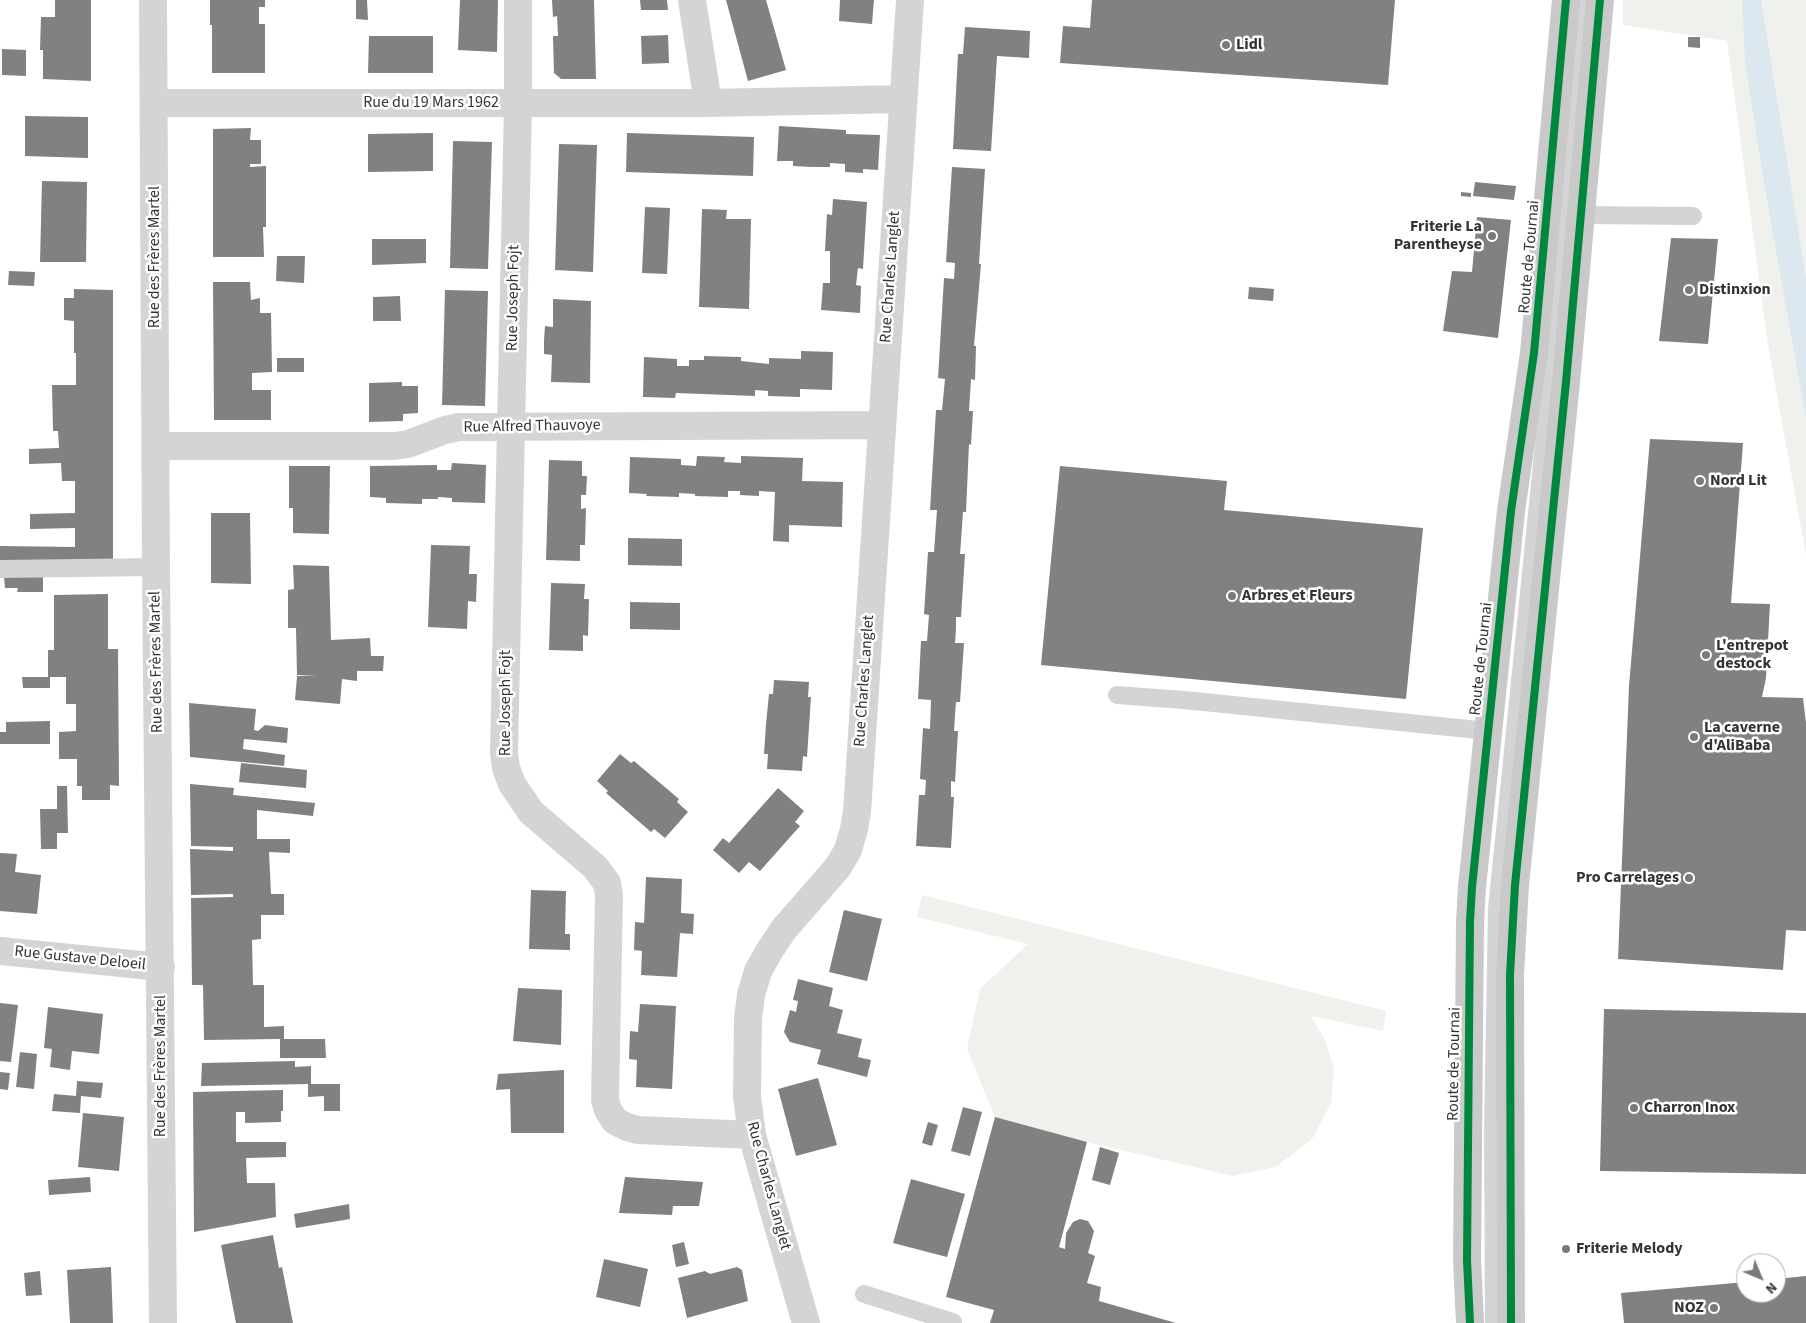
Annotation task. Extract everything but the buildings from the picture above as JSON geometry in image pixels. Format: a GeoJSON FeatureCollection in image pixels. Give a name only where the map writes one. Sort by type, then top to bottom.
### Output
{"type":"FeatureCollection","features":[{"type":"Feature","properties":{"kind":"main road","name":"Route de Tournai"},"geometry":{"type":"LineString","coordinates":[[1470,1323],[1467,1260],[1470,922],[1511,511],[1535,345],[1566,0]]}},
{"type":"Feature","properties":{"kind":"main road"},"geometry":{"type":"LineString","coordinates":[[1511,1323],[1510,975],[1515,885],[1547,578],[1600,0]]}},
{"type":"Feature","properties":{"kind":"street","name":"Rue des Frères Martel"},"geometry":{"type":"LineString","coordinates":[[153,0],[163,1323]]}},
{"type":"Feature","properties":{"kind":"street","name":"Rue Joseph Fojt"},"geometry":{"type":"LineString","coordinates":[[518,0],[518,104],[504,753],[506,768],[512,784],[530,812],[595,867],[607,883],[609,895],[605,1100],[608,1110],[615,1121],[638,1130],[752,1135]]}},
{"type":"Feature","properties":{"kind":"street"},"geometry":{"type":"LineString","coordinates":[[692,0],[708,103]]}},
{"type":"Feature","properties":{"kind":"street","name":"Rue Charles Langlet"},"geometry":{"type":"LineString","coordinates":[[800,1321],[752,1135],[747,1097],[748,1018],[751,994],[758,971],[784,929],[838,867],[848,850],[854,829],[910,0]]}},
{"type":"Feature","properties":{"kind":"street","name":"Rue du 19 Mars 1962"},"geometry":{"type":"LineString","coordinates":[[155,103],[708,103],[903,99]]}},
{"type":"Feature","properties":{"kind":"street","name":"Rue Alfred Thauvoye"},"geometry":{"type":"LineString","coordinates":[[156,446],[394,446],[408,444],[445,430],[459,427],[882,425]]}},
{"type":"Feature","properties":{"kind":"street","name":"Rue Gustave Deloeil"},"geometry":{"type":"LineString","coordinates":[[0,951],[161,967]]}},
{"type":"Feature","properties":{"kind":"lane"},"geometry":{"type":"LineString","coordinates":[[1494,1323],[1493,1129],[1497,909],[1560,286],[1584,0]]}},
{"type":"Feature","properties":{"kind":"lane"},"geometry":{"type":"LineString","coordinates":[[1581,215],[1693,216]]}},
{"type":"Feature","properties":{"kind":"lane"},"geometry":{"type":"LineString","coordinates":[[0,569],[156,567]]}},
{"type":"Feature","properties":{"kind":"lane"},"geometry":{"type":"LineString","coordinates":[[1117,695],[1488,731]]}},
{"type":"Feature","properties":{"kind":"lane"},"geometry":{"type":"LineString","coordinates":[[864,1294],[953,1323]]}},
{"type":"Feature","properties":{"kind":"shaded area"},"geometry":{"type":"Polygon","coordinates":[[[1623,0],[1806,0],[1806,555],[1768,345],[1727,41],[1623,25],[1623,0]]]}},
{"type":"Feature","properties":{"kind":"shaded area"},"geometry":{"type":"Polygon","coordinates":[[[1742,0],[1761,0],[1806,278],[1806,419],[1765,189],[1745,62],[1742,0]]]}},
{"type":"Feature","properties":{"kind":"shaded area"},"geometry":{"type":"Polygon","coordinates":[[[922,895],[1386,1011],[1383,1031],[1311,1016],[1325,1040],[1334,1069],[1331,1103],[1312,1139],[1276,1167],[1233,1176],[1087,1142],[995,1117],[967,1049],[980,989],[1028,944],[917,917],[922,895]]]}},
{"type":"Feature","properties":{"kind":"cycle path"},"geometry":{"type":"LineString","coordinates":[[1470,1323],[1467,1260],[1470,922],[1472,887],[1511,511],[1534,353],[1566,0]]}},
{"type":"Feature","properties":{"kind":"cycle path"},"geometry":{"type":"LineString","coordinates":[[1511,1323],[1510,975],[1515,885],[1566,382],[1600,0]]}},
{"type":"Feature","properties":{"kind":"place","name":"Lidl"},"geometry":{"type":"Point","coordinates":[1226,45]}},
{"type":"Feature","properties":{"kind":"place","name":"Friterie La Parentheyse"},"geometry":{"type":"Point","coordinates":[1492,236]}},
{"type":"Feature","properties":{"kind":"place","name":"Distinxion"},"geometry":{"type":"Point","coordinates":[1689,290]}},
{"type":"Feature","properties":{"kind":"place","name":"Nord Lit"},"geometry":{"type":"Point","coordinates":[1700,481]}},
{"type":"Feature","properties":{"kind":"place","name":"Arbres et Fleurs"},"geometry":{"type":"Point","coordinates":[1232,596]}},
{"type":"Feature","properties":{"kind":"place","name":"L'entrepot destock"},"geometry":{"type":"Point","coordinates":[1706,655]}},
{"type":"Feature","properties":{"kind":"place","name":"La caverne d'AliBaba"},"geometry":{"type":"Point","coordinates":[1694,737]}},
{"type":"Feature","properties":{"kind":"place","name":"Pro Carrelages"},"geometry":{"type":"Point","coordinates":[1689,878]}},
{"type":"Feature","properties":{"kind":"place","name":"Charron Inox"},"geometry":{"type":"Point","coordinates":[1634,1108]}},
{"type":"Feature","properties":{"kind":"place","name":"Friterie Melody"},"geometry":{"type":"Point","coordinates":[1566,1249]}},
{"type":"Feature","properties":{"kind":"place","name":"NOZ"},"geometry":{"type":"Point","coordinates":[1714,1308]}}]}
